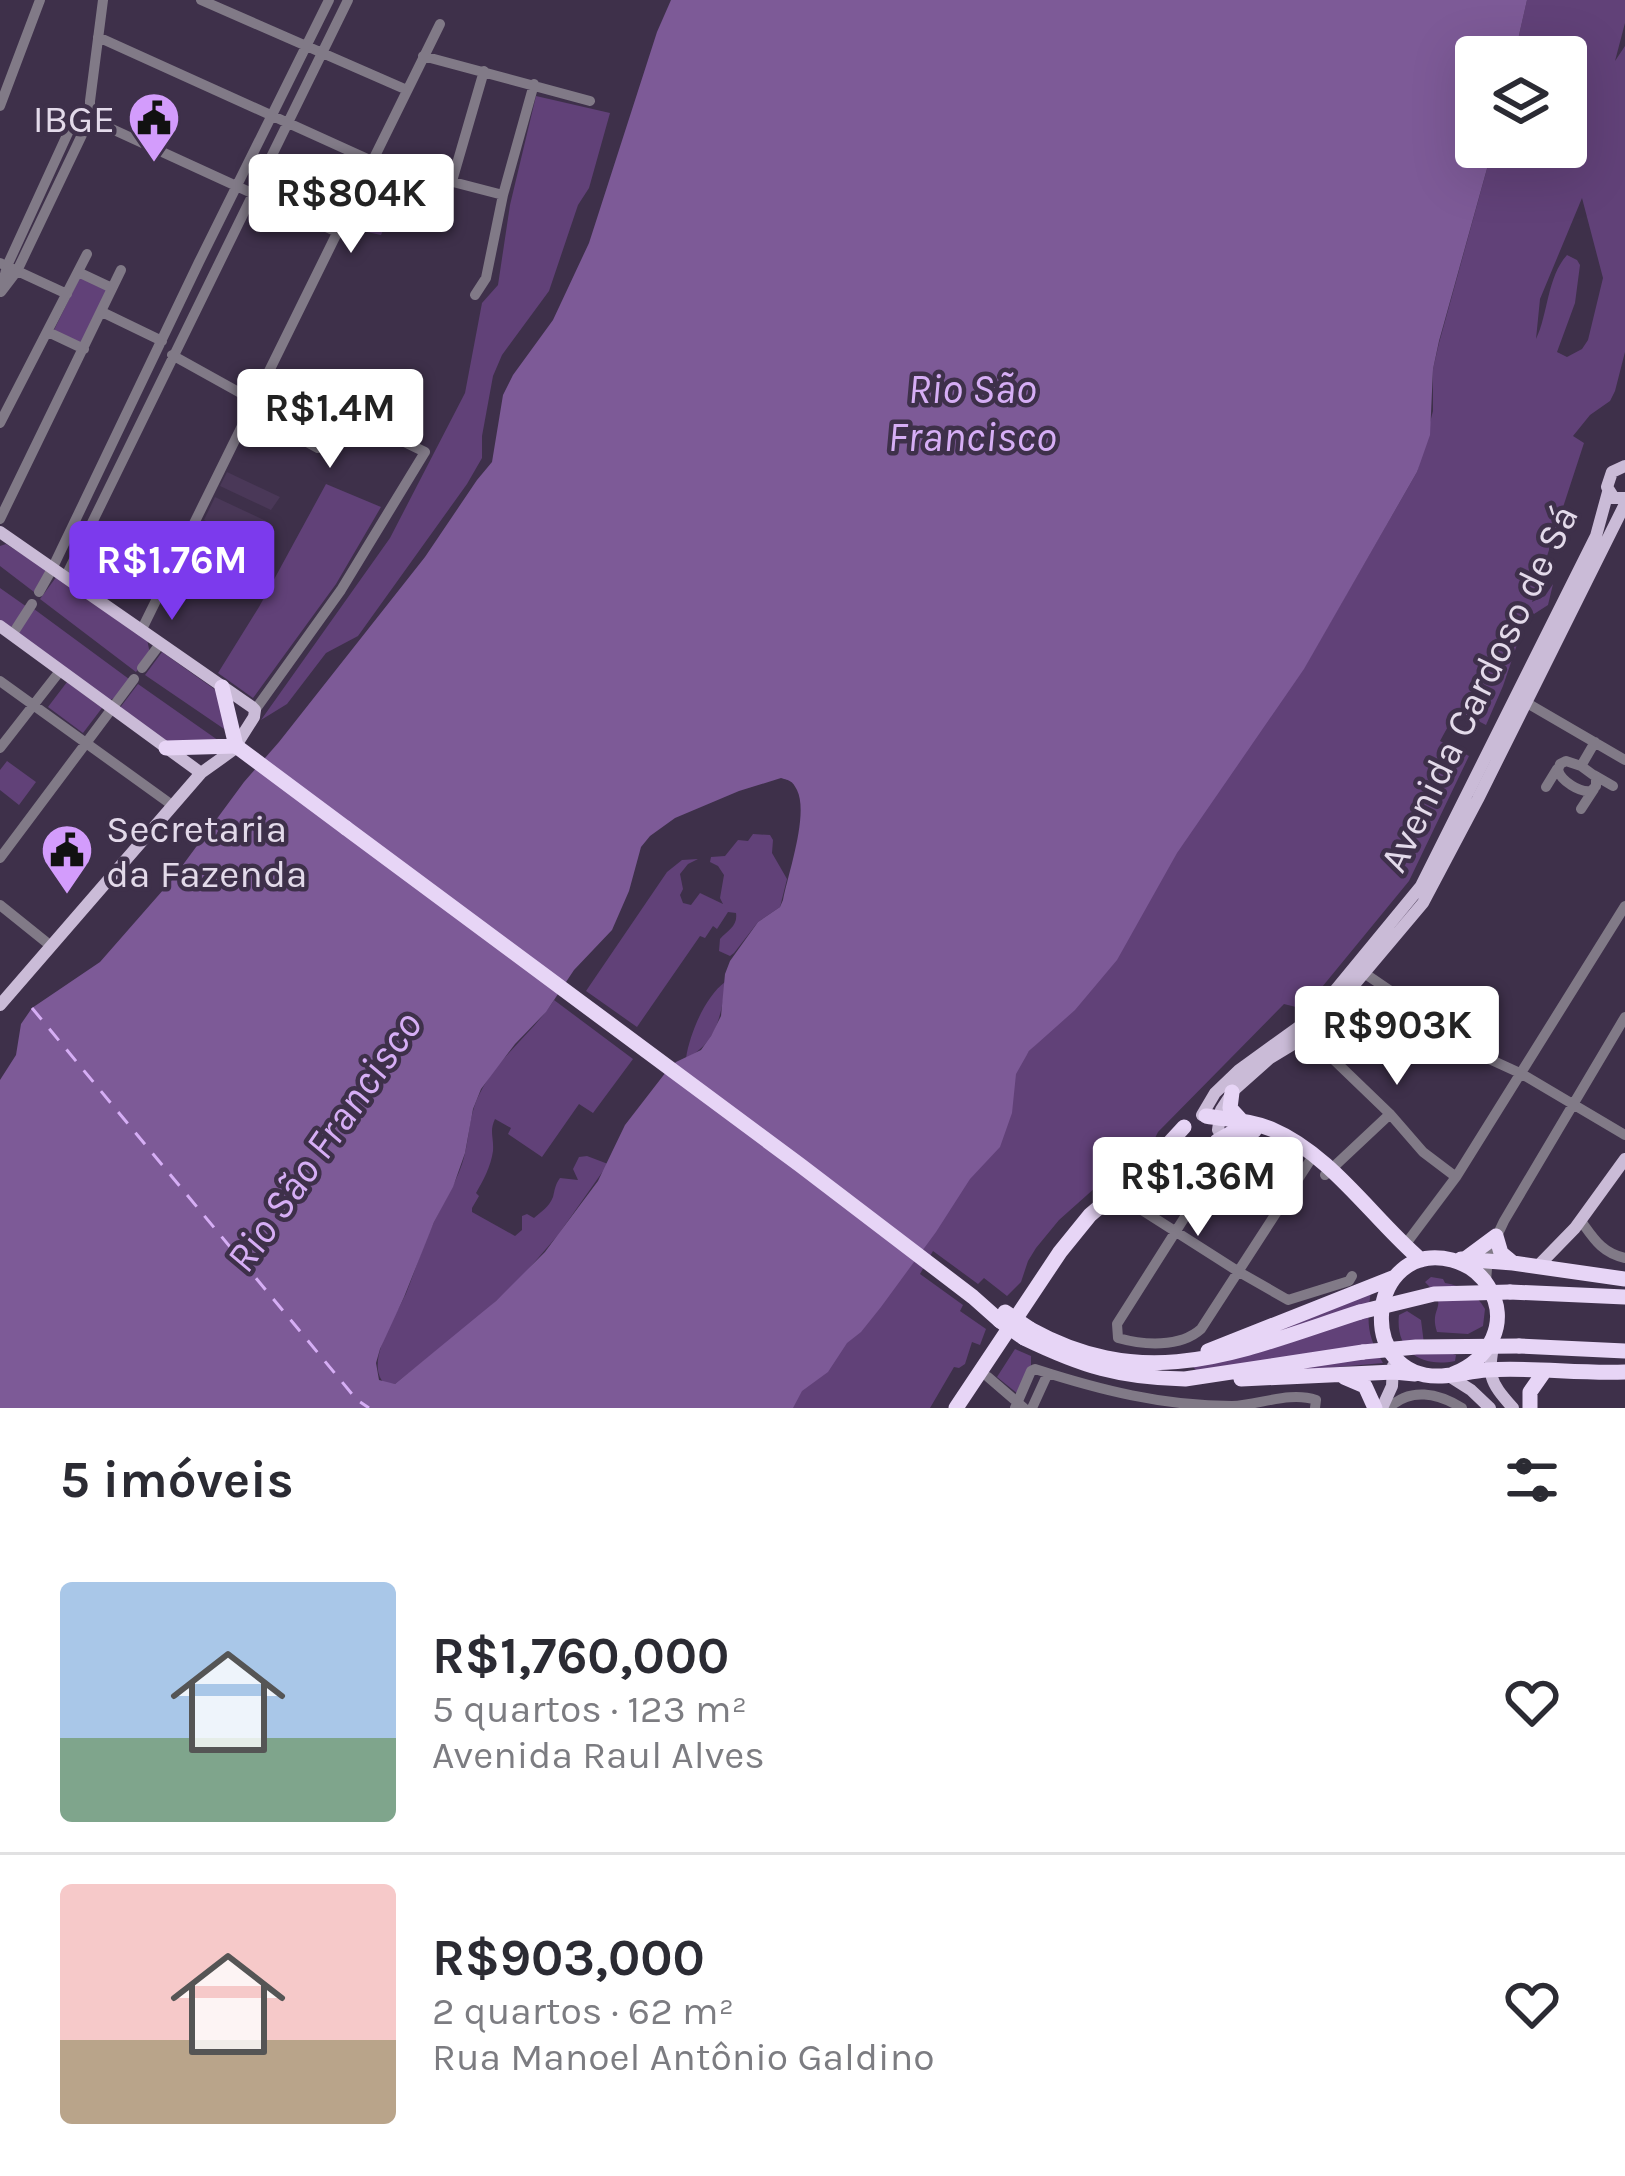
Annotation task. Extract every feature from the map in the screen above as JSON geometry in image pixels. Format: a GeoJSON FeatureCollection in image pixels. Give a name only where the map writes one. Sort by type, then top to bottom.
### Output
{"type":"FeatureCollection","features":[{"type":"Feature","properties":{"kind":"highway"},"geometry":{"type":"LineString","coordinates":[[224,690],[234,748]]}},
{"type":"Feature","properties":{"kind":"highway"},"geometry":{"type":"LineString","coordinates":[[173,748],[234,748],[346,828],[351,843],[417,890],[434,895],[974,1297],[992,1304],[1067,1359],[1107,1372],[1206,1382],[1394,1372],[1625,1372]]}},
{"type":"Feature","properties":{"kind":"highway"},"geometry":{"type":"LineString","coordinates":[[1232,1092],[1230,1108],[1242,1126]]}},
{"type":"Feature","properties":{"kind":"highway"},"geometry":{"type":"LineString","coordinates":[[956,1408],[1060,1252],[1090,1215],[1149,1165],[1191,1118],[1272,1130],[1311,1159],[1421,1260]]}},
{"type":"Feature","properties":{"kind":"highway"},"geometry":{"type":"LineString","coordinates":[[968,1408],[1096,1223],[1171,1166],[1210,1148],[1212,1124]]}},
{"type":"Feature","properties":{"kind":"highway"},"geometry":{"type":"LineString","coordinates":[[1184,1127],[1186,1143],[1200,1151]]}},
{"type":"Feature","properties":{"kind":"highway"},"geometry":{"type":"LineString","coordinates":[[1327,1173],[1399,1255],[1397,1275],[1384,1295],[1379,1315],[1382,1335],[1391,1353],[1423,1374]]}},
{"type":"Feature","properties":{"kind":"highway"},"geometry":{"type":"LineString","coordinates":[[1465,1259],[1496,1236],[1501,1253],[1513,1263]]}},
{"type":"Feature","properties":{"kind":"highway"},"geometry":{"type":"LineString","coordinates":[[1443,1258],[1474,1270],[1486,1282],[1498,1315],[1496,1332],[1480,1359],[1451,1375]]}},
{"type":"Feature","properties":{"kind":"highway"},"geometry":{"type":"LineString","coordinates":[[1168,1362],[1200,1354],[1397,1275],[1421,1260],[1513,1263],[1625,1279]]}},
{"type":"Feature","properties":{"kind":"highway"},"geometry":{"type":"LineString","coordinates":[[1027,1333],[1097,1357],[1202,1360],[1434,1294],[1625,1297]]}},
{"type":"Feature","properties":{"kind":"highway"},"geometry":{"type":"LineString","coordinates":[[1185,1379],[1416,1347],[1625,1351]]}},
{"type":"Feature","properties":{"kind":"highway"},"geometry":{"type":"LineString","coordinates":[[1527,1404],[1532,1385],[1544,1372]]}},
{"type":"Feature","properties":{"kind":"highway"},"geometry":{"type":"LineString","coordinates":[[1335,1375],[1358,1380],[1382,1408]]}},
{"type":"Feature","properties":{"kind":"main road","name":"Avenida Cardoso de Sá"},"geometry":{"type":"LineString","coordinates":[[1212,1124],[1232,1092],[1270,1058],[1308,1035],[1429,894],[1596,536],[1609,479],[1625,454]]}},
{"type":"Feature","properties":{"kind":"main road"},"geometry":{"type":"LineString","coordinates":[[1607,492],[1625,501]]}},
{"type":"Feature","properties":{"kind":"main road","name":"Avenida Cardoso de Sá"},"geometry":{"type":"LineString","coordinates":[[1212,1124],[1215,1093],[1314,1016],[1412,898],[1625,501]]}},
{"type":"Feature","properties":{"kind":"main road"},"geometry":{"type":"LineString","coordinates":[[0,532],[253,709],[254,717],[234,748],[201,773],[0,1005]]}},
{"type":"Feature","properties":{"kind":"main road"},"geometry":{"type":"LineString","coordinates":[[6,631],[173,748],[201,773]]}},
{"type":"Feature","properties":{"kind":"main road"},"geometry":{"type":"LineString","coordinates":[[1537,1267],[1581,1221],[1625,1159]]}},
{"type":"Feature","properties":{"kind":"main road"},"geometry":{"type":"LineString","coordinates":[[1496,1332],[1489,1370],[1492,1383],[1513,1408]]}},
{"type":"Feature","properties":{"kind":"main road"},"geometry":{"type":"LineString","coordinates":[[1382,1408],[1392,1386],[1391,1353]]}},
{"type":"Feature","properties":{"kind":"main road"},"geometry":{"type":"LineString","coordinates":[[1451,1375],[1490,1408]]}},
{"type":"Feature","properties":{"kind":"street"},"geometry":{"type":"LineString","coordinates":[[0,106],[40,0]]}},
{"type":"Feature","properties":{"kind":"street"},"geometry":{"type":"LineString","coordinates":[[8,266],[90,118],[103,0]]}},
{"type":"Feature","properties":{"kind":"street"},"geometry":{"type":"LineString","coordinates":[[201,0],[406,90]]}},
{"type":"Feature","properties":{"kind":"street"},"geometry":{"type":"LineString","coordinates":[[59,573],[199,262],[328,0]]}},
{"type":"Feature","properties":{"kind":"street"},"geometry":{"type":"LineString","coordinates":[[6,631],[59,573],[175,357],[347,0]]}},
{"type":"Feature","properties":{"kind":"street"},"geometry":{"type":"LineString","coordinates":[[141,631],[440,23]]}},
{"type":"Feature","properties":{"kind":"street"},"geometry":{"type":"LineString","coordinates":[[98,38],[372,161],[503,195]]}},
{"type":"Feature","properties":{"kind":"street"},"geometry":{"type":"LineString","coordinates":[[423,56],[590,101]]}},
{"type":"Feature","properties":{"kind":"street"},"geometry":{"type":"LineString","coordinates":[[452,181],[484,71]]}},
{"type":"Feature","properties":{"kind":"street"},"geometry":{"type":"LineString","coordinates":[[475,295],[486,278],[533,84]]}},
{"type":"Feature","properties":{"kind":"street"},"geometry":{"type":"LineString","coordinates":[[0,293],[77,113],[90,101]]}},
{"type":"Feature","properties":{"kind":"street"},"geometry":{"type":"LineString","coordinates":[[77,113],[337,232]]}},
{"type":"Feature","properties":{"kind":"street"},"geometry":{"type":"LineString","coordinates":[[0,423],[87,254]]}},
{"type":"Feature","properties":{"kind":"street"},"geometry":{"type":"LineString","coordinates":[[199,262],[217,271]]}},
{"type":"Feature","properties":{"kind":"street"},"geometry":{"type":"LineString","coordinates":[[8,266],[67,294]]}},
{"type":"Feature","properties":{"kind":"street"},"geometry":{"type":"LineString","coordinates":[[0,519],[121,270]]}},
{"type":"Feature","properties":{"kind":"street"},"geometry":{"type":"LineString","coordinates":[[78,272],[112,288]]}},
{"type":"Feature","properties":{"kind":"street"},"geometry":{"type":"LineString","coordinates":[[102,311],[161,344],[318,448],[330,446],[353,420],[425,452],[341,590],[253,709]]}},
{"type":"Feature","properties":{"kind":"street"},"geometry":{"type":"LineString","coordinates":[[47,332],[83,349]]}},
{"type":"Feature","properties":{"kind":"street"},"geometry":{"type":"LineString","coordinates":[[142,668],[160,644]]}},
{"type":"Feature","properties":{"kind":"street"},"geometry":{"type":"LineString","coordinates":[[0,748],[60,671]]}},
{"type":"Feature","properties":{"kind":"street"},"geometry":{"type":"LineString","coordinates":[[0,858],[134,680]]}},
{"type":"Feature","properties":{"kind":"street"},"geometry":{"type":"LineString","coordinates":[[0,681],[172,806]]}},
{"type":"Feature","properties":{"kind":"street"},"geometry":{"type":"LineString","coordinates":[[1521,699],[1625,760]]}},
{"type":"Feature","properties":{"kind":"street"},"geometry":{"type":"LineString","coordinates":[[1581,767],[1595,742]]}},
{"type":"Feature","properties":{"kind":"street"},"geometry":{"type":"LineString","coordinates":[[1552,749],[1612,786]]}},
{"type":"Feature","properties":{"kind":"street"},"geometry":{"type":"LineString","coordinates":[[1546,788],[1566,760],[1581,767],[1596,777],[1596,786],[1582,809]]}},
{"type":"Feature","properties":{"kind":"street"},"geometry":{"type":"LineString","coordinates":[[1559,766],[1562,778],[1583,791],[1596,786]]}},
{"type":"Feature","properties":{"kind":"street"},"geometry":{"type":"LineString","coordinates":[[0,904],[51,946]]}},
{"type":"Feature","properties":{"kind":"street"},"geometry":{"type":"LineString","coordinates":[[1405,1245],[1456,1177],[1625,907]]}},
{"type":"Feature","properties":{"kind":"street"},"geometry":{"type":"LineString","coordinates":[[1364,974],[1445,1028],[1463,1047],[1522,1074],[1625,1135]]}},
{"type":"Feature","properties":{"kind":"street"},"geometry":{"type":"LineString","coordinates":[[1486,1282],[1496,1236],[1625,1017]]}},
{"type":"Feature","properties":{"kind":"street"},"geometry":{"type":"LineString","coordinates":[[1308,1035],[1423,1151],[1456,1177]]}},
{"type":"Feature","properties":{"kind":"street"},"geometry":{"type":"LineString","coordinates":[[1327,1173],[1390,1114]]}},
{"type":"Feature","properties":{"kind":"street"},"geometry":{"type":"LineString","coordinates":[[1242,1126],[1117,1324],[1117,1337],[1173,1342],[1192,1338],[1311,1159]]}},
{"type":"Feature","properties":{"kind":"street"},"geometry":{"type":"LineString","coordinates":[[1123,1198],[1288,1300],[1349,1281],[1352,1276]]}},
{"type":"Feature","properties":{"kind":"street"},"geometry":{"type":"LineString","coordinates":[[1581,1221],[1600,1247],[1625,1258]]}},
{"type":"Feature","properties":{"kind":"street"},"geometry":{"type":"LineString","coordinates":[[988,1377],[1022,1406],[1031,1371],[1158,1405],[1233,1407],[1302,1396],[1315,1399],[1316,1406]]}},
{"type":"Feature","properties":{"kind":"street"},"geometry":{"type":"LineString","coordinates":[[1382,1408],[1418,1394],[1462,1408]]}},
{"type":"Feature","properties":{"kind":"shaded area"},"geometry":{"type":"Polygon","coordinates":[[[1527,0],[1625,0],[1625,23],[1615,61],[1625,46],[1625,352],[1610,401],[1573,436],[1584,443],[1532,602],[1545,596],[1553,584],[1548,605],[1534,614],[1529,609],[1486,725],[1457,710],[1440,741],[1469,756],[1409,881],[1304,1009],[1284,1004],[1158,1132],[1148,1152],[1096,1187],[1059,1220],[1028,1261],[1021,1282],[1007,1296],[984,1278],[978,1284],[933,1251],[920,1274],[963,1305],[960,1311],[986,1329],[980,1345],[972,1342],[965,1364],[954,1367],[930,1408],[769,1408],[1029,1051],[1049,1031],[1304,668],[1417,472],[1433,411],[1433,369],[1487,168],[1587,168],[1587,36],[1519,36],[1527,0]],[[1582,198],[1540,299],[1536,339],[1555,274],[1567,255],[1580,265],[1575,303],[1557,352],[1567,357],[1588,340],[1603,278],[1582,198]]]}},
{"type":"Feature","properties":{"kind":"shaded area"},"geometry":{"type":"Polygon","coordinates":[[[536,96],[610,113],[589,188],[578,205],[549,291],[502,355],[493,376],[482,458],[358,636],[326,653],[287,704],[261,720],[390,538],[465,393],[482,303],[498,285],[510,205],[536,96]]]}},
{"type":"Feature","properties":{"kind":"shaded area"},"geometry":{"type":"Polygon","coordinates":[[[371,182],[394,188],[393,196],[385,197],[377,222],[384,228],[381,235],[349,228],[371,182]]]}},
{"type":"Feature","properties":{"kind":"shaded area"},"geometry":{"type":"Polygon","coordinates":[[[80,277],[108,290],[82,344],[54,330],[80,277]]]}},
{"type":"Feature","properties":{"kind":"shaded area"},"geometry":{"type":"Polygon","coordinates":[[[227,472],[280,497],[271,510],[220,486],[227,472]]]}},
{"type":"Feature","properties":{"kind":"shaded area"},"geometry":{"type":"Polygon","coordinates":[[[326,484],[381,507],[336,584],[253,698],[218,673],[326,484]]]}},
{"type":"Feature","properties":{"kind":"shaded area"},"geometry":{"type":"Polygon","coordinates":[[[215,497],[266,521],[253,544],[204,520],[215,497]]]}},
{"type":"Feature","properties":{"kind":"shaded area"},"geometry":{"type":"Polygon","coordinates":[[[6,544],[47,570],[34,592],[0,566],[0,546],[6,544]]]}},
{"type":"Feature","properties":{"kind":"shaded area"},"geometry":{"type":"Polygon","coordinates":[[[57,576],[147,639],[150,654],[136,672],[40,599],[57,576]]]}},
{"type":"Feature","properties":{"kind":"shaded area"},"geometry":{"type":"Polygon","coordinates":[[[0,588],[27,607],[9,630],[0,622],[0,588]]]}},
{"type":"Feature","properties":{"kind":"shaded area"},"geometry":{"type":"Polygon","coordinates":[[[34,609],[129,679],[116,697],[110,700],[15,635],[34,609]]]}},
{"type":"Feature","properties":{"kind":"shaded area"},"geometry":{"type":"Polygon","coordinates":[[[162,652],[217,691],[230,733],[145,675],[162,652]]]}},
{"type":"Feature","properties":{"kind":"shaded area"},"geometry":{"type":"Polygon","coordinates":[[[67,682],[102,708],[83,733],[48,707],[67,682]]]}},
{"type":"Feature","properties":{"kind":"shaded area"},"geometry":{"type":"Polygon","coordinates":[[[138,684],[222,743],[169,746],[119,709],[138,684]]]}},
{"type":"Feature","properties":{"kind":"shaded area"},"geometry":{"type":"Polygon","coordinates":[[[7,761],[36,782],[19,805],[0,790],[0,770],[7,761]]]}},
{"type":"Feature","properties":{"kind":"shaded area"},"geometry":{"type":"Polygon","coordinates":[[[753,834],[770,835],[772,853],[787,879],[780,907],[758,922],[734,953],[719,951],[720,939],[735,921],[736,913],[728,912],[717,929],[713,926],[705,938],[700,936],[637,1027],[586,991],[667,872],[682,860],[698,859],[680,874],[683,903],[691,905],[700,893],[723,904],[724,875],[710,862],[711,857],[725,856],[738,840],[748,841],[753,834]]]}},
{"type":"Feature","properties":{"kind":"shaded area"},"geometry":{"type":"Polygon","coordinates":[[[725,982],[720,1016],[711,1036],[686,1058],[700,1016],[725,982]]]}},
{"type":"Feature","properties":{"kind":"shaded area"},"geometry":{"type":"Polygon","coordinates":[[[554,1000],[633,1059],[593,1113],[579,1104],[542,1157],[495,1119],[492,1157],[472,1212],[515,1236],[522,1230],[522,1216],[534,1218],[549,1204],[560,1178],[578,1180],[573,1169],[579,1157],[608,1164],[520,1279],[395,1384],[384,1383],[379,1374],[380,1351],[459,1172],[476,1101],[496,1068],[554,1000]]]}},
{"type":"Feature","properties":{"kind":"shaded area"},"geometry":{"type":"Polygon","coordinates":[[[1431,1277],[1478,1299],[1485,1309],[1483,1326],[1468,1334],[1437,1332],[1437,1297],[1425,1282],[1431,1277]]]}},
{"type":"Feature","properties":{"kind":"shaded area"},"geometry":{"type":"Polygon","coordinates":[[[1371,1290],[1369,1328],[1383,1363],[1204,1379],[1187,1360],[1371,1290]]]}},
{"type":"Feature","properties":{"kind":"shaded area"},"geometry":{"type":"Polygon","coordinates":[[[1407,1311],[1421,1320],[1424,1344],[1456,1355],[1455,1361],[1431,1362],[1406,1347],[1399,1315],[1407,1311]]]}},
{"type":"Feature","properties":{"kind":"shaded area"},"geometry":{"type":"Polygon","coordinates":[[[1015,1349],[1031,1356],[1018,1394],[997,1377],[1015,1349]]]}},
{"type":"Feature","properties":{"kind":"water","name":"Rio São Francisco"},"geometry":{"type":"Polygon","coordinates":[[[671,0],[1527,0],[1519,36],[1455,36],[1455,168],[1487,168],[1439,341],[1430,435],[1417,472],[1304,669],[1177,853],[1117,960],[1075,1010],[1029,1051],[1016,1074],[1012,1113],[1000,1147],[970,1179],[881,1307],[847,1343],[828,1372],[802,1391],[793,1408],[0,1408],[0,1080],[16,1055],[21,1024],[32,1008],[100,962],[171,881],[244,782],[425,557],[492,462],[503,395],[553,320],[589,243],[671,0]],[[781,778],[675,818],[641,847],[612,930],[574,970],[546,1012],[481,1089],[453,1187],[380,1349],[379,1380],[395,1384],[496,1301],[545,1252],[598,1181],[625,1125],[666,1072],[701,1050],[711,1036],[721,1016],[730,961],[758,922],[783,900],[801,814],[792,783],[781,778]]]}},
{"type":"Feature","properties":{"kind":"ferry route"},"geometry":{"type":"LineString","coordinates":[[32,1008],[357,1400],[369,1408]]}},
{"type":"Feature","properties":{"kind":"place","name":"IBGE"},"geometry":{"type":"Point","coordinates":[154,164]}},
{"type":"Feature","properties":{"kind":"place","name":"Secretaria da Fazenda"},"geometry":{"type":"Point","coordinates":[67,896]}}]}
